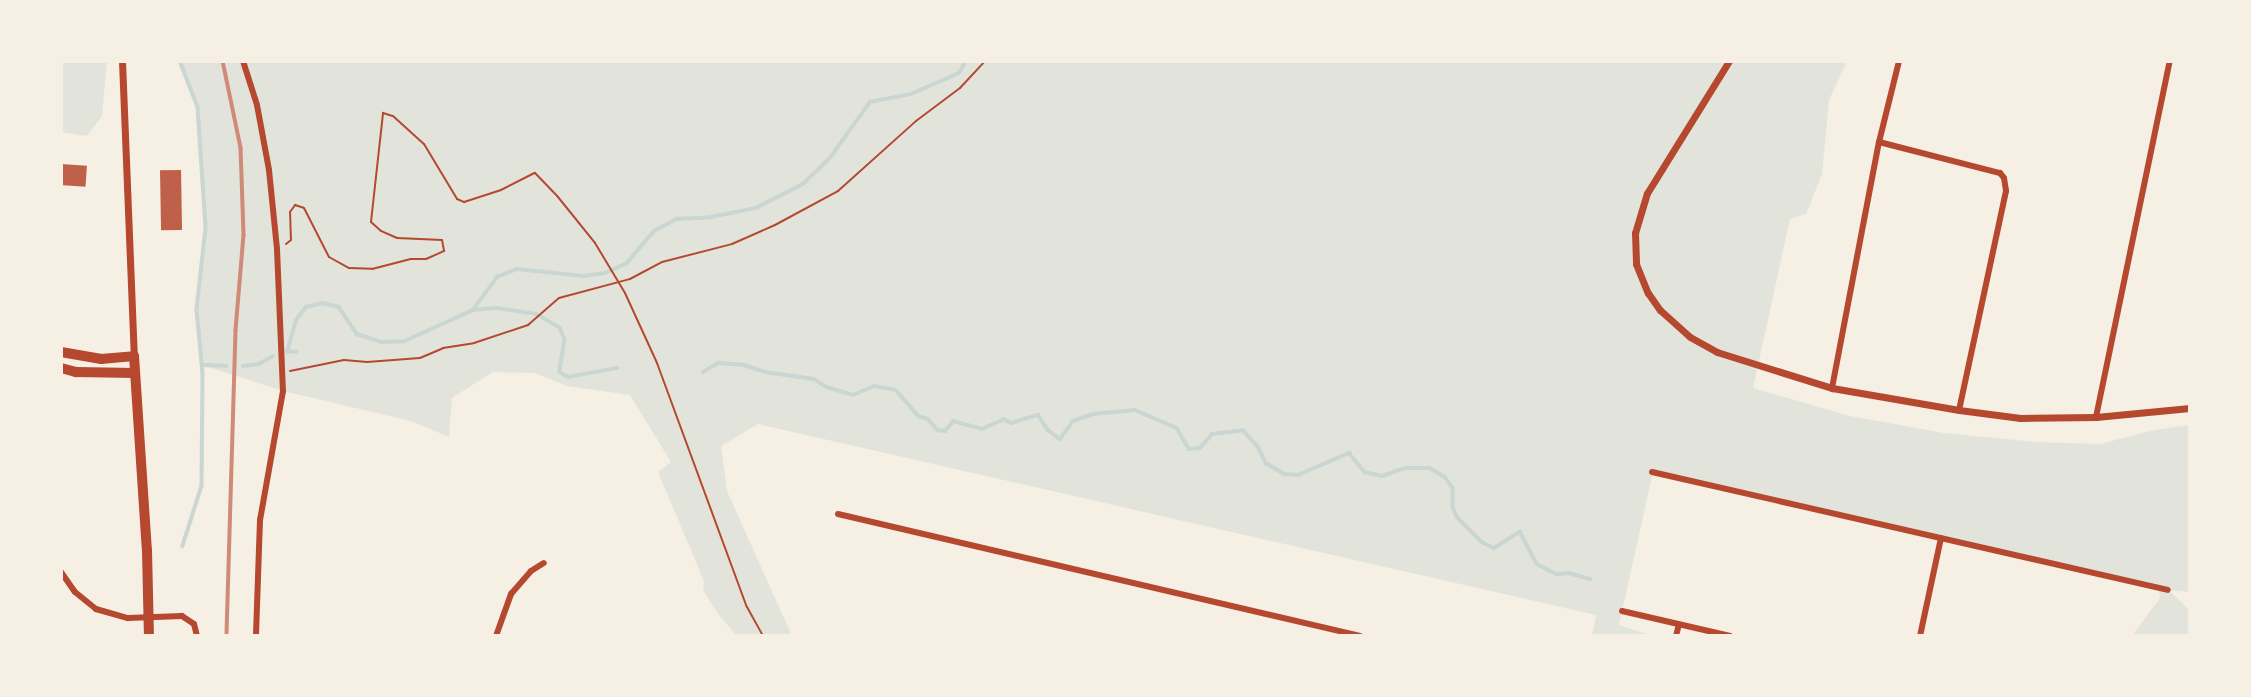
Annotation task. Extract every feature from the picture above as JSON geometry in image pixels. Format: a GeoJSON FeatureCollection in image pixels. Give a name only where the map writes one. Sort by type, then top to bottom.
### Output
{"type":"FeatureCollection","features":[{"type":"Feature","properties":{"kind":"highway"},"geometry":{"type":"LineString","coordinates":[[61,352],[100,359],[134,356],[149,636]]}},
{"type":"Feature","properties":{"kind":"highway"},"geometry":{"type":"LineString","coordinates":[[61,368],[76,372],[135,373]]}},
{"type":"Feature","properties":{"kind":"street"},"geometry":{"type":"LineString","coordinates":[[122,61],[134,356]]}},
{"type":"Feature","properties":{"kind":"street"},"geometry":{"type":"LineString","coordinates":[[243,61],[265,145],[278,249],[282,373],[282,391],[260,520],[256,636]]}},
{"type":"Feature","properties":{"kind":"street"},"geometry":{"type":"LineString","coordinates":[[1729,61],[1643,203],[1635,233],[1639,274],[1660,310],[1674,324],[1703,345],[1832,388],[1959,410],[2020,418],[2096,417],[2190,408]]}},
{"type":"Feature","properties":{"kind":"street"},"geometry":{"type":"LineString","coordinates":[[1832,388],[1879,142],[1899,61]]}},
{"type":"Feature","properties":{"kind":"street"},"geometry":{"type":"LineString","coordinates":[[2096,417],[2170,61]]}},
{"type":"Feature","properties":{"kind":"street"},"geometry":{"type":"LineString","coordinates":[[1879,142],[2000,173],[2004,178],[2006,191],[1959,410]]}},
{"type":"Feature","properties":{"kind":"street"},"geometry":{"type":"LineString","coordinates":[[1652,472],[2168,590]]}},
{"type":"Feature","properties":{"kind":"street"},"geometry":{"type":"LineString","coordinates":[[838,514],[1360,636]]}},
{"type":"Feature","properties":{"kind":"street"},"geometry":{"type":"LineString","coordinates":[[1920,636],[1941,538]]}},
{"type":"Feature","properties":{"kind":"street"},"geometry":{"type":"LineString","coordinates":[[496,636],[510,594],[531,572],[544,563]]}},
{"type":"Feature","properties":{"kind":"street"},"geometry":{"type":"LineString","coordinates":[[61,572],[75,592],[96,609],[128,618],[182,616],[194,624],[197,636]]}},
{"type":"Feature","properties":{"kind":"street"},"geometry":{"type":"LineString","coordinates":[[1622,611],[1730,636]]}},
{"type":"Feature","properties":{"kind":"street"},"geometry":{"type":"LineString","coordinates":[[1676,636],[1679,624]]}},
{"type":"Feature","properties":{"kind":"path"},"geometry":{"type":"LineString","coordinates":[[282,373],[344,360],[367,362],[420,358],[443,348],[474,342],[528,325],[559,298],[630,279],[662,262],[732,244],[775,225],[838,191],[916,121],[961,88],[985,61]]}},
{"type":"Feature","properties":{"kind":"path"},"geometry":{"type":"LineString","coordinates":[[278,249],[291,240],[290,212],[295,205],[304,208],[329,257],[349,268],[372,268],[426,259],[444,251],[442,240],[397,238],[381,231],[371,222],[383,113],[393,116],[424,144],[457,199],[464,202],[535,173],[550,187],[595,243],[641,326],[747,607],[763,636]]}},
{"type":"Feature","properties":{"kind":"shaded area"},"geometry":{"type":"Polygon","coordinates":[[[61,61],[107,61],[102,116],[87,136],[61,132],[61,61]]]}},
{"type":"Feature","properties":{"kind":"shaded area"},"geometry":{"type":"Polygon","coordinates":[[[180,61],[1847,61],[1829,100],[1822,174],[1806,214],[1790,219],[1753,388],[1850,416],[1944,433],[2036,442],[2100,444],[2154,430],[2190,425],[2190,592],[2169,590],[2190,611],[2190,636],[2132,636],[2160,598],[2158,587],[1653,472],[1619,625],[1653,636],[1592,636],[1596,615],[758,424],[721,446],[727,491],[792,636],[737,636],[718,614],[703,590],[704,581],[658,472],[671,462],[630,395],[567,386],[535,373],[493,372],[452,398],[449,437],[411,421],[283,391],[202,365],[197,310],[206,228],[198,107],[180,61]]]}},
{"type":"Feature","properties":{"kind":"building"},"geometry":{"type":"Polygon","coordinates":[[[61,164],[87,166],[85,187],[61,185],[61,164]]]}},
{"type":"Feature","properties":{"kind":"building"},"geometry":{"type":"Polygon","coordinates":[[[160,170],[181,170],[182,230],[161,230],[160,170]]]}},
{"type":"Feature","properties":{"kind":"waterway"},"geometry":{"type":"LineString","coordinates":[[180,61],[198,107],[206,228],[197,310],[203,374],[202,486],[183,546]]}},
{"type":"Feature","properties":{"kind":"waterway"},"geometry":{"type":"LineString","coordinates":[[297,352],[287,352],[296,320],[306,307],[323,303],[339,307],[357,334],[381,342],[405,341],[473,310],[497,277],[517,269],[584,276],[605,273],[627,263],[654,231],[677,219],[711,217],[756,208],[803,184],[830,158],[870,102],[911,94],[959,73],[966,61]]}},
{"type":"Feature","properties":{"kind":"waterway"},"geometry":{"type":"LineString","coordinates":[[473,310],[497,308],[537,314],[560,328],[565,339],[560,372],[568,377],[617,368]]}},
{"type":"Feature","properties":{"kind":"waterway"},"geometry":{"type":"LineString","coordinates":[[243,366],[259,364],[273,356]]}},
{"type":"Feature","properties":{"kind":"waterway"},"geometry":{"type":"LineString","coordinates":[[703,372],[718,363],[744,365],[765,372],[814,379],[827,387],[853,395],[874,386],[896,390],[919,416],[928,419],[938,430],[945,431],[953,421],[982,429],[1004,419],[1011,423],[1038,415],[1048,430],[1060,439],[1073,421],[1093,414],[1135,410],[1177,428],[1189,449],[1200,448],[1212,434],[1243,430],[1259,448],[1266,463],[1284,474],[1298,475],[1349,453],[1365,472],[1382,476],[1405,468],[1430,468],[1445,477],[1453,488],[1453,507],[1457,517],[1482,542],[1494,548],[1520,532],[1537,564],[1557,574],[1569,573],[1590,579]]}},
{"type":"Feature","properties":{"kind":"waterway"},"geometry":{"type":"LineString","coordinates":[[202,365],[226,366]]}},
{"type":"Feature","properties":{"kind":"railway"},"geometry":{"type":"LineString","coordinates":[[223,61],[241,148],[244,235],[236,331],[227,636]]}}]}
